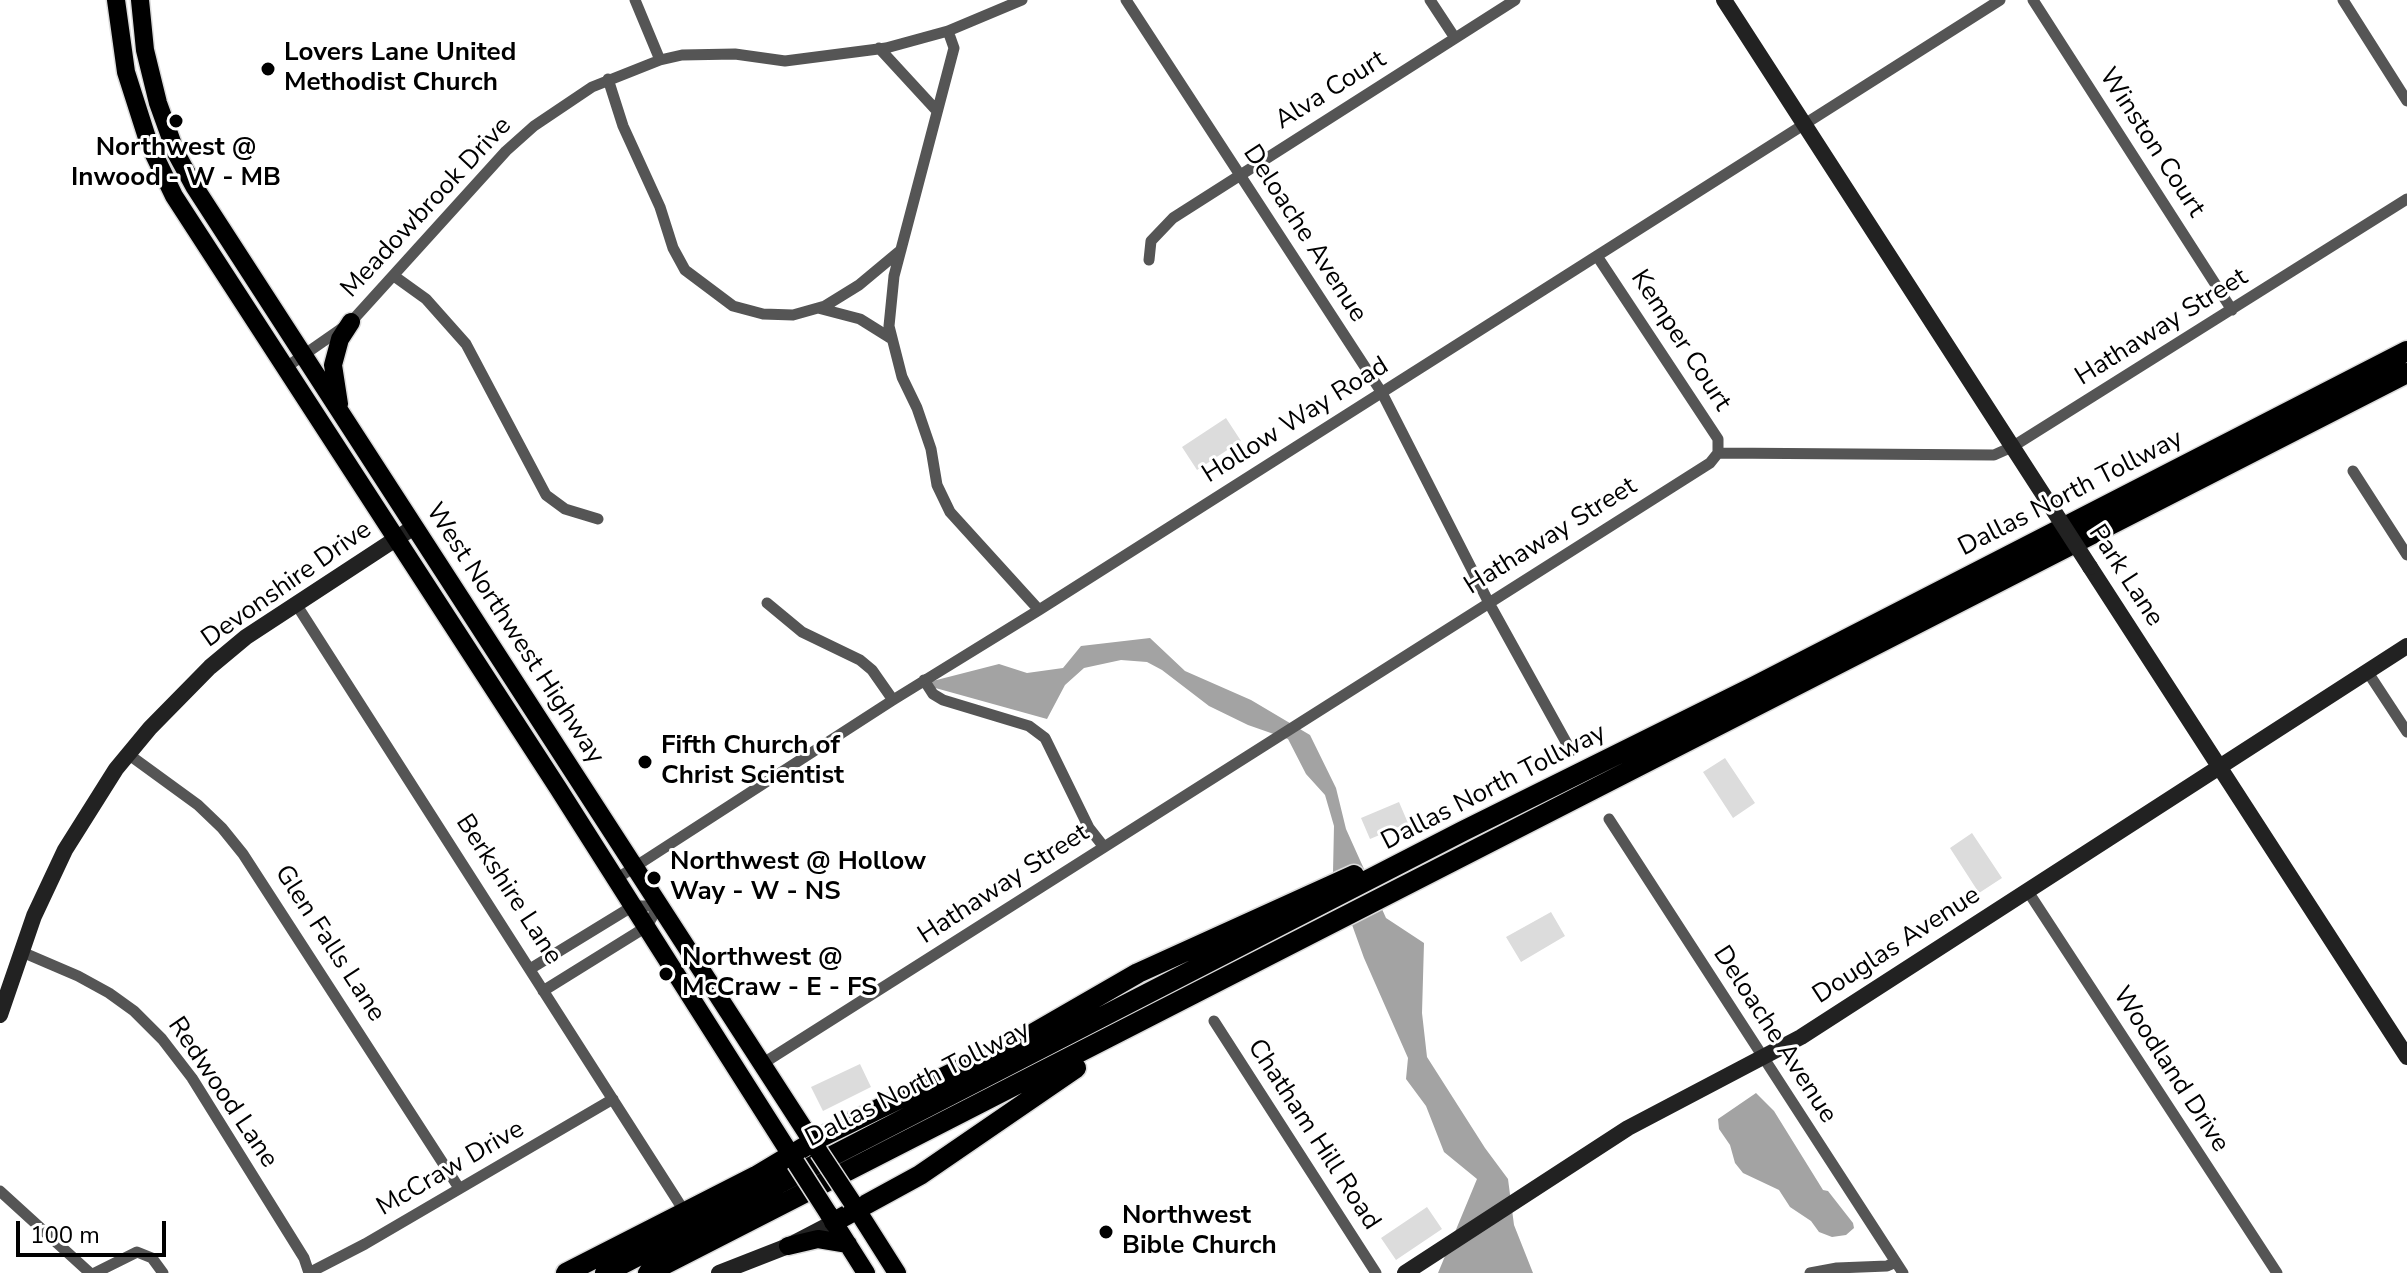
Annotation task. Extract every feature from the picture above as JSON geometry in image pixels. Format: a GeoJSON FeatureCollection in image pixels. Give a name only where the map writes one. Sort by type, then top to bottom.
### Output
{"type":"FeatureCollection","features":[{"type":"Feature","properties":{"kind":"highway","name":"Dallas North Tollway"},"geometry":{"type":"LineString","coordinates":[[605,1273],[1463,831],[1783,672],[2407,351]]}},
{"type":"Feature","properties":{"kind":"highway","name":"Dallas North Tollway"},"geometry":{"type":"LineString","coordinates":[[648,1273],[2407,373]]}},
{"type":"Feature","properties":{"kind":"highway"},"geometry":{"type":"LineString","coordinates":[[566,1273],[793,1160],[1034,1033],[1097,994],[1151,966],[1342,879],[1463,831]]}},
{"type":"Feature","properties":{"kind":"highway"},"geometry":{"type":"LineString","coordinates":[[831,1218],[920,1175],[1142,1022]]}},
{"type":"Feature","properties":{"kind":"main road","name":"West Northwest Highway"},"geometry":{"type":"LineString","coordinates":[[116,0],[130,87],[149,144],[174,196],[616,879],[866,1273]]}},
{"type":"Feature","properties":{"kind":"main road","name":"West Northwest Highway"},"geometry":{"type":"LineString","coordinates":[[140,0],[145,50],[158,103],[176,153],[194,186],[897,1273]]}},
{"type":"Feature","properties":{"kind":"main road"},"geometry":{"type":"LineString","coordinates":[[174,196],[194,186]]}},
{"type":"Feature","properties":{"kind":"main road"},"geometry":{"type":"LineString","coordinates":[[341,415],[333,365],[340,339],[351,322]]}},
{"type":"Feature","properties":{"kind":"main road"},"geometry":{"type":"LineString","coordinates":[[788,1246],[818,1239],[848,1244]]}},
{"type":"Feature","properties":{"kind":"street"},"geometry":{"type":"LineString","coordinates":[[635,0],[660,60]]}},
{"type":"Feature","properties":{"kind":"street","name":"Meadowbrook Drive"},"geometry":{"type":"LineString","coordinates":[[285,368],[351,322],[506,151],[559,107],[608,79],[682,55],[735,54],[785,61],[879,48],[948,31],[1022,0]]}},
{"type":"Feature","properties":{"kind":"street","name":"Deloache Avenue"},"geometry":{"type":"LineString","coordinates":[[1126,0],[1382,393],[1489,603],[1571,751]]}},
{"type":"Feature","properties":{"kind":"street"},"geometry":{"type":"LineString","coordinates":[[1430,0],[1455,38]]}},
{"type":"Feature","properties":{"kind":"street","name":"Alva Court"},"geometry":{"type":"LineString","coordinates":[[1149,260],[1151,241],[1173,218],[1515,0]]}},
{"type":"Feature","properties":{"kind":"street","name":"Park Lane"},"geometry":{"type":"LineString","coordinates":[[1724,0],[2407,1057]]}},
{"type":"Feature","properties":{"kind":"street","name":"Hollow Way Road"},"geometry":{"type":"LineString","coordinates":[[616,879],[924,680],[2000,0]]}},
{"type":"Feature","properties":{"kind":"street","name":"Winston Court"},"geometry":{"type":"LineString","coordinates":[[2033,0],[2232,310]]}},
{"type":"Feature","properties":{"kind":"street"},"geometry":{"type":"LineString","coordinates":[[2343,0],[2407,101]]}},
{"type":"Feature","properties":{"kind":"street"},"geometry":{"type":"LineString","coordinates":[[948,31],[954,48],[890,295],[889,326],[902,377],[931,449],[937,485],[950,512],[1039,610]]}},
{"type":"Feature","properties":{"kind":"street"},"geometry":{"type":"LineString","coordinates":[[879,48],[937,111]]}},
{"type":"Feature","properties":{"kind":"street"},"geometry":{"type":"LineString","coordinates":[[608,79],[623,126],[685,270],[733,306],[763,314],[793,315],[817,308],[859,285],[903,249]]}},
{"type":"Feature","properties":{"kind":"street","name":"Hathaway Street"},"geometry":{"type":"LineString","coordinates":[[762,1064],[1710,463],[1718,453],[1994,455],[2012,447],[2407,199]]}},
{"type":"Feature","properties":{"kind":"street","name":"Kemper Court"},"geometry":{"type":"LineString","coordinates":[[1597,256],[1718,439],[1718,453]]}},
{"type":"Feature","properties":{"kind":"street"},"geometry":{"type":"LineString","coordinates":[[394,276],[426,299],[466,344],[546,495],[565,509],[598,519]]}},
{"type":"Feature","properties":{"kind":"street"},"geometry":{"type":"LineString","coordinates":[[817,308],[860,319],[892,339]]}},
{"type":"Feature","properties":{"kind":"street"},"geometry":{"type":"LineString","coordinates":[[2353,471],[2407,555]]}},
{"type":"Feature","properties":{"kind":"street","name":"Devonshire Drive"},"geometry":{"type":"LineString","coordinates":[[0,1015],[34,916],[65,850],[84,816],[159,717],[210,667],[262,625],[414,527]]}},
{"type":"Feature","properties":{"kind":"street"},"geometry":{"type":"LineString","coordinates":[[767,603],[802,632],[860,660],[872,670],[893,700]]}},
{"type":"Feature","properties":{"kind":"street","name":"Berkshire Lane"},"geometry":{"type":"LineString","coordinates":[[296,604],[679,1203]]}},
{"type":"Feature","properties":{"kind":"street","name":"Douglas Avenue"},"geometry":{"type":"LineString","coordinates":[[1405,1273],[1644,1119],[1763,1059],[2407,646]]}},
{"type":"Feature","properties":{"kind":"street"},"geometry":{"type":"LineString","coordinates":[[2367,671],[2407,732]]}},
{"type":"Feature","properties":{"kind":"street"},"geometry":{"type":"LineString","coordinates":[[924,680],[933,694],[943,700],[1029,726],[1045,738],[1089,828],[1104,847]]}},
{"type":"Feature","properties":{"kind":"street","name":"Glen Falls Lane"},"geometry":{"type":"LineString","coordinates":[[128,754],[198,805],[243,854],[459,1188]]}},
{"type":"Feature","properties":{"kind":"street","name":"Deloache Avenue"},"geometry":{"type":"LineString","coordinates":[[1609,819],[1903,1273]]}},
{"type":"Feature","properties":{"kind":"street","name":"Woodland Drive"},"geometry":{"type":"LineString","coordinates":[[2027,890],[2277,1273]]}},
{"type":"Feature","properties":{"kind":"street"},"geometry":{"type":"LineString","coordinates":[[530,969],[633,906],[659,906]]}},
{"type":"Feature","properties":{"kind":"street"},"geometry":{"type":"LineString","coordinates":[[543,991],[646,927],[659,906]]}},
{"type":"Feature","properties":{"kind":"street","name":"Redwood Lane"},"geometry":{"type":"LineString","coordinates":[[22,952],[109,993],[134,1011],[162,1039],[192,1078],[304,1258],[309,1273]]}},
{"type":"Feature","properties":{"kind":"street","name":"Chatham Hill Road"},"geometry":{"type":"LineString","coordinates":[[1214,1021],[1376,1273]]}},
{"type":"Feature","properties":{"kind":"street","name":"McCraw Drive"},"geometry":{"type":"LineString","coordinates":[[309,1273],[613,1099]]}},
{"type":"Feature","properties":{"kind":"street"},"geometry":{"type":"LineString","coordinates":[[0,1191],[92,1273],[137,1252],[152,1258],[163,1273]]}},
{"type":"Feature","properties":{"kind":"street"},"geometry":{"type":"LineString","coordinates":[[719,1273],[737,1269],[788,1246],[831,1218]]}},
{"type":"Feature","properties":{"kind":"street"},"geometry":{"type":"LineString","coordinates":[[1810,1273],[1858,1266],[1887,1266],[1896,1262]]}},
{"type":"Feature","properties":{"kind":"shaded area"},"geometry":{"type":"Polygon","coordinates":[[[1226,418],[1241,441],[1197,470],[1182,447],[1226,418]]]}},
{"type":"Feature","properties":{"kind":"shaded area"},"geometry":{"type":"Polygon","coordinates":[[[1150,638],[1185,671],[1251,700],[1310,735],[1336,788],[1346,829],[1386,918],[1424,943],[1422,1013],[1427,1057],[1508,1179],[1514,1225],[1533,1273],[1438,1273],[1477,1179],[1444,1152],[1426,1106],[1406,1079],[1408,1058],[1364,958],[1333,872],[1334,826],[1325,795],[1306,774],[1288,739],[1248,725],[1209,706],[1147,662],[1121,660],[1084,668],[1065,685],[1047,719],[921,684],[999,664],[1027,673],[1063,668],[1081,646],[1150,638]]]}},
{"type":"Feature","properties":{"kind":"shaded area"},"geometry":{"type":"Polygon","coordinates":[[[1725,758],[1755,803],[1733,818],[1703,772],[1725,758]]]}},
{"type":"Feature","properties":{"kind":"shaded area"},"geometry":{"type":"Polygon","coordinates":[[[1399,802],[1408,823],[1370,839],[1361,818],[1399,802]]]}},
{"type":"Feature","properties":{"kind":"shaded area"},"geometry":{"type":"Polygon","coordinates":[[[1972,833],[2002,878],[1979,893],[1950,848],[1972,833]]]}},
{"type":"Feature","properties":{"kind":"shaded area"},"geometry":{"type":"Polygon","coordinates":[[[1551,912],[1565,936],[1521,962],[1506,937],[1551,912]]]}},
{"type":"Feature","properties":{"kind":"shaded area"},"geometry":{"type":"Polygon","coordinates":[[[860,1064],[871,1087],[823,1111],[811,1087],[860,1064]]]}},
{"type":"Feature","properties":{"kind":"shaded area"},"geometry":{"type":"Polygon","coordinates":[[[1756,1093],[1774,1111],[1823,1190],[1828,1191],[1853,1223],[1854,1228],[1846,1235],[1832,1237],[1819,1232],[1811,1221],[1790,1207],[1779,1190],[1743,1173],[1735,1163],[1730,1145],[1719,1129],[1718,1119],[1756,1093]]]}},
{"type":"Feature","properties":{"kind":"shaded area"},"geometry":{"type":"Polygon","coordinates":[[[1427,1207],[1442,1229],[1396,1260],[1381,1238],[1427,1207]]]}},
{"type":"Feature","properties":{"kind":"place","name":"Lovers Lane United Methodist Church"},"geometry":{"type":"Point","coordinates":[268,69]}},
{"type":"Feature","properties":{"kind":"place","name":"Northwest @ Inwood - W - MB"},"geometry":{"type":"Point","coordinates":[176,121]}},
{"type":"Feature","properties":{"kind":"place","name":"Fifth Church of Christ Scientist"},"geometry":{"type":"Point","coordinates":[645,762]}},
{"type":"Feature","properties":{"kind":"place","name":"Northwest @ Hollow Way - W - NS"},"geometry":{"type":"Point","coordinates":[654,878]}},
{"type":"Feature","properties":{"kind":"place","name":"Northwest @ McCraw - E - FS"},"geometry":{"type":"Point","coordinates":[666,974]}},
{"type":"Feature","properties":{"kind":"place","name":"Northwest Bible Church"},"geometry":{"type":"Point","coordinates":[1106,1232]}}]}
